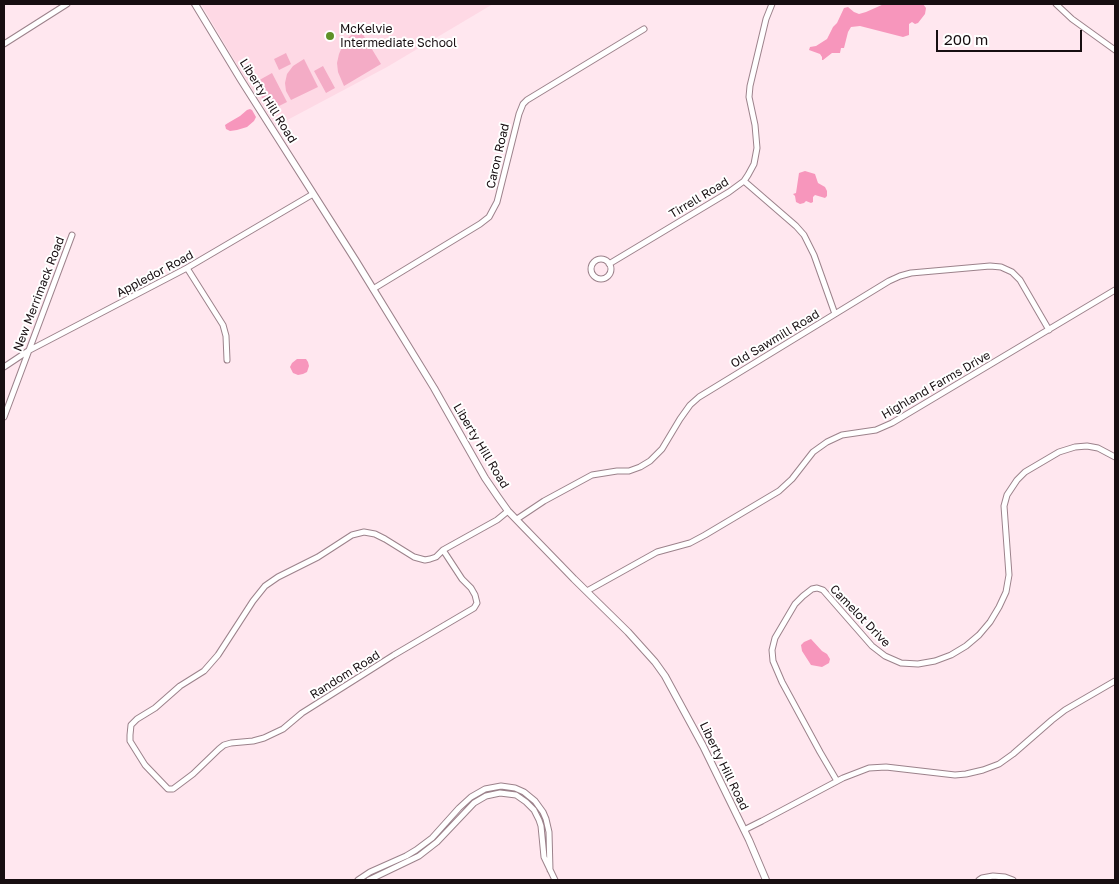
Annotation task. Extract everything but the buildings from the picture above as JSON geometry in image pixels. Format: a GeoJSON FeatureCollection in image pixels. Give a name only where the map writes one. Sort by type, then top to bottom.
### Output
{"type":"FeatureCollection","features":[{"type":"Feature","properties":{"kind":"street"},"geometry":{"type":"LineString","coordinates":[[4,44],[67,4]]}},
{"type":"Feature","properties":{"kind":"street","name":"Liberty Hill Road"},"geometry":{"type":"LineString","coordinates":[[195,4],[239,78],[373,289],[485,478],[508,510],[655,662],[694,728],[744,830],[766,880]]}},
{"type":"Feature","properties":{"kind":"street","name":"Tirrell Road"},"geometry":{"type":"LineString","coordinates":[[609,264],[729,192],[744,181],[754,164],[757,148],[749,97],[750,86],[766,19],[772,4]]}},
{"type":"Feature","properties":{"kind":"street"},"geometry":{"type":"LineString","coordinates":[[1056,4],[1072,19],[1115,50]]}},
{"type":"Feature","properties":{"kind":"street","name":"Caron Road"},"geometry":{"type":"LineString","coordinates":[[373,289],[489,217],[497,202],[523,104],[644,29]]}},
{"type":"Feature","properties":{"kind":"street"},"geometry":{"type":"LineString","coordinates":[[744,181],[804,234],[814,255],[835,314]]}},
{"type":"Feature","properties":{"kind":"street","name":"Appledor Road"},"geometry":{"type":"LineString","coordinates":[[4,367],[28,351],[188,268],[313,194]]}},
{"type":"Feature","properties":{"kind":"street","name":"New Merrimack Road"},"geometry":{"type":"LineString","coordinates":[[4,417],[72,235]]}},
{"type":"Feature","properties":{"kind":"street","name":"Old Sawmill Road"},"geometry":{"type":"LineString","coordinates":[[517,519],[544,501],[592,475],[630,471],[650,461],[662,449],[680,419],[699,397],[900,276],[911,273],[1002,267],[1012,272],[1020,280],[1050,330]]}},
{"type":"Feature","properties":{"kind":"street"},"geometry":{"type":"LineString","coordinates":[[188,268],[222,325],[226,336],[227,360]]}},
{"type":"Feature","properties":{"kind":"street","name":"Highland Farms Drive"},"geometry":{"type":"LineString","coordinates":[[587,591],[657,552],[690,542],[705,535],[779,491],[792,479],[813,452],[827,442],[842,435],[876,430],[892,423],[1115,290]]}},
{"type":"Feature","properties":{"kind":"street","name":"Camelot Drive"},"geometry":{"type":"LineString","coordinates":[[837,781],[782,682],[773,661],[772,650],[775,638],[796,604],[812,589],[823,590],[872,646],[885,656],[901,663],[935,662],[951,655],[979,635],[999,608],[1006,592],[1009,575],[1004,506],[1007,495],[1017,480],[1025,472],[1059,452],[1075,447],[1087,446],[1098,448],[1115,457]]}},
{"type":"Feature","properties":{"kind":"street"},"geometry":{"type":"LineString","coordinates":[[443,550],[497,520],[508,510]]}},
{"type":"Feature","properties":{"kind":"street","name":"Random Road"},"geometry":{"type":"LineString","coordinates":[[364,532],[375,534],[419,559],[436,557],[443,550],[475,595],[477,602],[474,608],[394,655],[302,713],[283,729],[264,738],[242,743],[231,743],[218,749],[193,774],[174,789],[168,789],[138,756],[130,741],[131,725],[137,719],[156,708],[180,686],[204,671],[218,656],[253,601],[265,586],[278,577],[318,557],[347,538],[364,532]]}},
{"type":"Feature","properties":{"kind":"street"},"geometry":{"type":"LineString","coordinates":[[744,830],[837,781],[864,770],[886,767],[955,775],[983,770],[999,764],[1052,720],[1115,681]]}},
{"type":"Feature","properties":{"kind":"street"},"geometry":{"type":"LineString","coordinates":[[358,880],[370,872],[416,850],[432,838],[465,802],[478,792],[501,786],[515,788],[524,792],[530,796],[543,812],[549,832],[550,870]]}},
{"type":"Feature","properties":{"kind":"street"},"geometry":{"type":"LineString","coordinates":[[515,788],[516,795]]}},
{"type":"Feature","properties":{"kind":"street"},"geometry":{"type":"LineString","coordinates":[[369,880],[419,856],[437,842],[468,808],[480,799],[493,794],[508,793],[516,795],[526,802],[537,815],[541,826],[544,857],[554,880]]}},
{"type":"Feature","properties":{"kind":"street"},"geometry":{"type":"LineString","coordinates":[[432,838],[437,842]]}},
{"type":"Feature","properties":{"kind":"street"},"geometry":{"type":"LineString","coordinates":[[978,880],[986,877],[1000,876],[1013,880]]}},
{"type":"Feature","properties":{"kind":"shaded area","name":"McKelvie Intermediate School"},"geometry":{"type":"Polygon","coordinates":[[[201,4],[493,4],[387,67],[276,126],[201,4]]]}},
{"type":"Feature","properties":{"kind":"shaded area"},"geometry":{"type":"Polygon","coordinates":[[[884,4],[923,4],[926,8],[925,14],[918,23],[912,22],[909,24],[909,35],[903,37],[860,26],[851,27],[844,48],[841,48],[840,53],[832,53],[822,60],[820,54],[809,50],[810,47],[816,46],[827,39],[844,8],[848,7],[859,14],[884,4]]]}},
{"type":"Feature","properties":{"kind":"shaded area"},"geometry":{"type":"Polygon","coordinates":[[[359,28],[381,64],[344,86],[338,72],[339,54],[348,38],[359,28]]]}},
{"type":"Feature","properties":{"kind":"shaded area"},"geometry":{"type":"Polygon","coordinates":[[[286,53],[291,64],[279,70],[274,59],[286,53]]]}},
{"type":"Feature","properties":{"kind":"shaded area"},"geometry":{"type":"Polygon","coordinates":[[[304,59],[318,87],[291,100],[286,91],[287,74],[293,66],[304,59]]]}},
{"type":"Feature","properties":{"kind":"shaded area"},"geometry":{"type":"Polygon","coordinates":[[[323,66],[335,88],[326,93],[314,71],[323,66]]]}},
{"type":"Feature","properties":{"kind":"shaded area"},"geometry":{"type":"Polygon","coordinates":[[[272,73],[287,102],[269,111],[254,83],[272,73]]]}},
{"type":"Feature","properties":{"kind":"shaded area"},"geometry":{"type":"Polygon","coordinates":[[[250,109],[256,117],[247,127],[230,131],[226,129],[225,125],[250,109]]]}},
{"type":"Feature","properties":{"kind":"shaded area"},"geometry":{"type":"Polygon","coordinates":[[[805,171],[815,174],[818,183],[825,187],[827,196],[825,198],[815,195],[811,203],[806,201],[800,204],[796,202],[793,194],[796,193],[799,173],[805,171]]]}},
{"type":"Feature","properties":{"kind":"shaded area"},"geometry":{"type":"Polygon","coordinates":[[[297,359],[306,359],[309,366],[307,372],[298,375],[293,373],[290,367],[297,359]]]}},
{"type":"Feature","properties":{"kind":"shaded area"},"geometry":{"type":"Polygon","coordinates":[[[811,639],[830,659],[829,663],[822,667],[811,665],[802,651],[801,645],[811,639]]]}},
{"type":"Feature","properties":{"kind":"place","name":"McKelvie Intermediate School"},"geometry":{"type":"Point","coordinates":[330,36]}}]}
